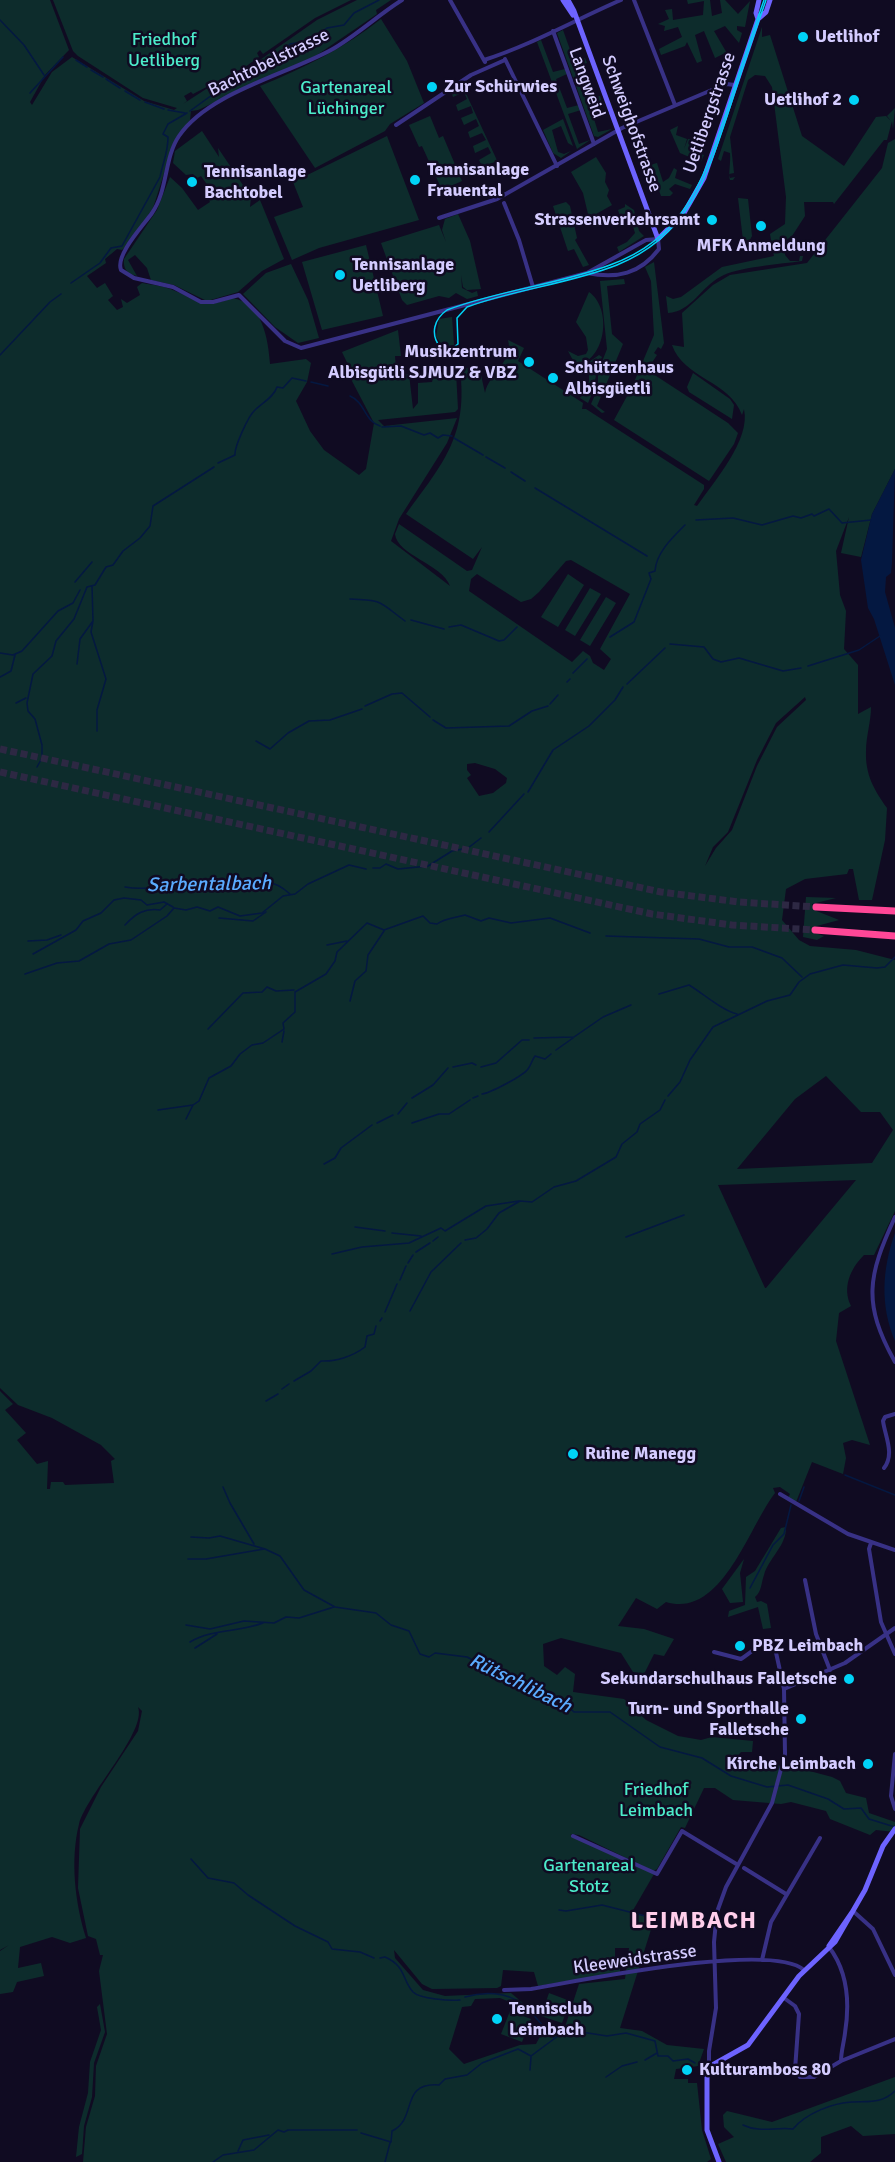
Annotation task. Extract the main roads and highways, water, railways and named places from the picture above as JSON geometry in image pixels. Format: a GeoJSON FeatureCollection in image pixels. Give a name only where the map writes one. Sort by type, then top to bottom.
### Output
{"type":"FeatureCollection","features":[{"type":"Feature","properties":{"kind":"highway"},"geometry":{"type":"LineString","coordinates":[[816,907],[895,911]]}},
{"type":"Feature","properties":{"kind":"highway"},"geometry":{"type":"LineString","coordinates":[[815,930],[895,936]]}},
{"type":"Feature","properties":{"kind":"main road","name":"Schweighofstrasse"},"geometry":{"type":"LineString","coordinates":[[566,0],[576,18],[658,239]]}},
{"type":"Feature","properties":{"kind":"main road","name":"Uetlibergstrasse"},"geometry":{"type":"LineString","coordinates":[[758,19],[756,13],[759,0]]}},
{"type":"Feature","properties":{"kind":"main road","name":"Uetlibergstrasse"},"geometry":{"type":"LineString","coordinates":[[658,239],[676,221],[704,178],[758,19],[766,12],[770,0]]}},
{"type":"Feature","properties":{"kind":"main road"},"geometry":{"type":"LineString","coordinates":[[650,217],[662,222],[676,221]]}},
{"type":"Feature","properties":{"kind":"main road"},"geometry":{"type":"LineString","coordinates":[[719,2162],[711,2145],[707,2126],[706,2078],[709,2066],[748,2044],[804,1970],[841,1933],[865,1890],[883,1846],[894,1832]]}},
{"type":"Feature","properties":{"kind":"water"},"geometry":{"type":"Polygon","coordinates":[[[895,469],[892,562],[891,573],[886,577],[885,592],[895,628],[895,685],[874,619],[868,608],[861,560],[872,514],[895,469]]]}},
{"type":"Feature","properties":{"kind":"water"},"geometry":{"type":"Polygon","coordinates":[[[895,1233],[895,1341],[887,1314],[884,1287],[887,1260],[895,1233]]]}},
{"type":"Feature","properties":{"kind":"waterway"},"geometry":{"type":"LineString","coordinates":[[190,111],[223,87],[239,83],[241,78],[250,80],[251,75],[283,52],[290,44],[308,41],[327,28],[344,25],[354,13],[379,0]]}},
{"type":"Feature","properties":{"kind":"waterway"},"geometry":{"type":"LineString","coordinates":[[0,20],[24,45],[44,75]]}},
{"type":"Feature","properties":{"kind":"waterway"},"geometry":{"type":"LineString","coordinates":[[30,93],[63,57]]}},
{"type":"Feature","properties":{"kind":"waterway"},"geometry":{"type":"LineString","coordinates":[[76,60],[87,67]]}},
{"type":"Feature","properties":{"kind":"waterway"},"geometry":{"type":"LineString","coordinates":[[91,70],[103,77]]}},
{"type":"Feature","properties":{"kind":"waterway"},"geometry":{"type":"LineString","coordinates":[[106,79],[120,88]]}},
{"type":"Feature","properties":{"kind":"waterway"},"geometry":{"type":"LineString","coordinates":[[125,91],[140,100]]}},
{"type":"Feature","properties":{"kind":"waterway"},"geometry":{"type":"LineString","coordinates":[[145,102],[164,109]]}},
{"type":"Feature","properties":{"kind":"waterway"},"geometry":{"type":"LineString","coordinates":[[168,110],[185,113]]}},
{"type":"Feature","properties":{"kind":"waterway"},"geometry":{"type":"LineString","coordinates":[[71,283],[100,263],[111,248],[122,246],[160,177],[168,143],[168,137],[163,134],[168,124],[187,113]]}},
{"type":"Feature","properties":{"kind":"waterway"},"geometry":{"type":"LineString","coordinates":[[0,355],[50,302],[61,294]]}},
{"type":"Feature","properties":{"kind":"waterway"},"geometry":{"type":"LineString","coordinates":[[218,463],[235,455],[239,439],[249,419],[277,387],[283,388],[292,378],[306,381]]}},
{"type":"Feature","properties":{"kind":"waterway"},"geometry":{"type":"LineString","coordinates":[[311,382],[328,386]]}},
{"type":"Feature","properties":{"kind":"waterway"},"geometry":{"type":"LineString","coordinates":[[350,396],[359,403],[371,420],[380,426]]}},
{"type":"Feature","properties":{"kind":"waterway"},"geometry":{"type":"LineString","coordinates":[[382,427],[401,426],[424,435],[430,433],[438,438],[443,435],[452,436]]}},
{"type":"Feature","properties":{"kind":"waterway"},"geometry":{"type":"LineString","coordinates":[[454,438],[483,455]]}},
{"type":"Feature","properties":{"kind":"waterway"},"geometry":{"type":"LineString","coordinates":[[486,457],[505,468]]}},
{"type":"Feature","properties":{"kind":"waterway"},"geometry":{"type":"LineString","coordinates":[[37,767],[42,758],[42,745],[35,719],[28,711],[27,703],[33,674],[52,656],[56,641],[74,619],[87,587],[95,585],[106,567],[113,565],[123,551],[140,538],[150,526],[153,506],[214,467]]}},
{"type":"Feature","properties":{"kind":"waterway"},"geometry":{"type":"LineString","coordinates":[[511,472],[525,481]]}},
{"type":"Feature","properties":{"kind":"waterway"},"geometry":{"type":"LineString","coordinates":[[535,488],[647,556]]}},
{"type":"Feature","properties":{"kind":"waterway"},"geometry":{"type":"LineString","coordinates":[[696,520],[733,518],[762,525],[793,516],[801,518],[812,514],[814,516],[829,509],[842,523],[871,520]]}},
{"type":"Feature","properties":{"kind":"waterway"},"geometry":{"type":"LineString","coordinates":[[610,637],[634,622],[651,579],[649,573],[655,571],[658,558],[685,525]]}},
{"type":"Feature","properties":{"kind":"waterway"},"geometry":{"type":"LineString","coordinates":[[75,582],[92,562]]}},
{"type":"Feature","properties":{"kind":"waterway"},"geometry":{"type":"LineString","coordinates":[[77,664],[80,639],[93,621],[92,586]]}},
{"type":"Feature","properties":{"kind":"waterway"},"geometry":{"type":"LineString","coordinates":[[0,653],[13,655],[22,651],[58,611],[73,603],[80,590]]}},
{"type":"Feature","properties":{"kind":"waterway"},"geometry":{"type":"LineString","coordinates":[[350,599],[375,601],[405,621]]}},
{"type":"Feature","properties":{"kind":"waterway"},"geometry":{"type":"LineString","coordinates":[[411,620],[444,629]]}},
{"type":"Feature","properties":{"kind":"waterway"},"geometry":{"type":"LineString","coordinates":[[93,621],[91,632],[106,679],[97,710],[97,731]]}},
{"type":"Feature","properties":{"kind":"waterway"},"geometry":{"type":"LineString","coordinates":[[449,627],[461,625],[499,641],[504,640],[517,627]]}},
{"type":"Feature","properties":{"kind":"waterway","name":"Sarbentalbach"},"geometry":{"type":"LineString","coordinates":[[808,666],[859,650],[880,636]]}},
{"type":"Feature","properties":{"kind":"waterway","name":"Sarbentalbach"},"geometry":{"type":"LineString","coordinates":[[670,644],[704,647],[713,659],[721,662],[739,658],[783,671],[801,668]]}},
{"type":"Feature","properties":{"kind":"waterway","name":"Sarbentalbach"},"geometry":{"type":"LineString","coordinates":[[627,684],[665,648]]}},
{"type":"Feature","properties":{"kind":"waterway"},"geometry":{"type":"LineString","coordinates":[[0,677],[11,671],[15,655]]}},
{"type":"Feature","properties":{"kind":"waterway"},"geometry":{"type":"LineString","coordinates":[[573,673],[587,659]]}},
{"type":"Feature","properties":{"kind":"waterway"},"geometry":{"type":"LineString","coordinates":[[567,682],[570,679]]}},
{"type":"Feature","properties":{"kind":"waterway","name":"Sarbentalbach"},"geometry":{"type":"LineString","coordinates":[[528,792],[553,750],[589,726],[615,700],[623,687]]}},
{"type":"Feature","properties":{"kind":"waterway"},"geometry":{"type":"LineString","coordinates":[[365,706],[392,694],[402,693],[430,717]]}},
{"type":"Feature","properties":{"kind":"waterway"},"geometry":{"type":"LineString","coordinates":[[550,704],[558,695]]}},
{"type":"Feature","properties":{"kind":"waterway"},"geometry":{"type":"LineString","coordinates":[[16,703],[26,698]]}},
{"type":"Feature","properties":{"kind":"waterway"},"geometry":{"type":"LineString","coordinates":[[433,720],[446,728],[509,726],[532,711],[548,706]]}},
{"type":"Feature","properties":{"kind":"waterway"},"geometry":{"type":"LineString","coordinates":[[256,741],[270,749],[288,733],[309,721],[330,720],[362,709]]}},
{"type":"Feature","properties":{"kind":"waterway","name":"Sarbentalbach"},"geometry":{"type":"LineString","coordinates":[[489,832],[524,794]]}},
{"type":"Feature","properties":{"kind":"waterway","name":"Sarbentalbach"},"geometry":{"type":"LineString","coordinates":[[373,868],[380,868],[386,864],[398,869],[428,866],[452,851],[468,848],[481,838]]}},
{"type":"Feature","properties":{"kind":"waterway","name":"Sarbentalbach"},"geometry":{"type":"LineString","coordinates":[[25,974],[57,963],[79,961],[109,944],[131,940],[167,916],[174,908],[186,910],[197,907],[210,911],[218,907],[240,916],[262,913],[283,896],[295,894],[308,884],[349,865],[366,869]]}},
{"type":"Feature","properties":{"kind":"waterway","name":"Sarbentalbach"},"geometry":{"type":"LineString","coordinates":[[125,887],[151,888],[194,883],[210,889],[223,889],[270,882],[290,894]]}},
{"type":"Feature","properties":{"kind":"waterway","name":"Sarbentalbach"},"geometry":{"type":"LineString","coordinates":[[33,954],[76,930],[83,921],[101,913],[114,900],[124,898],[141,900],[147,905],[164,902],[173,907]]}},
{"type":"Feature","properties":{"kind":"waterway"},"geometry":{"type":"LineString","coordinates":[[125,925],[141,912],[160,910],[167,904]]}},
{"type":"Feature","properties":{"kind":"waterway","name":"Sarbentalbach"},"geometry":{"type":"LineString","coordinates":[[219,918],[253,921],[266,912]]}},
{"type":"Feature","properties":{"kind":"waterway"},"geometry":{"type":"LineString","coordinates":[[158,1110],[193,1105],[199,1101],[209,1078],[231,1066],[240,1054],[252,1045],[263,1043],[284,1029],[283,1023],[295,1012],[295,992],[326,974],[335,961],[337,952],[367,923],[384,930],[423,916],[430,923],[437,924],[465,915],[481,921],[489,918],[511,923],[550,918],[590,933]]}},
{"type":"Feature","properties":{"kind":"waterway"},"geometry":{"type":"LineString","coordinates":[[350,1001],[355,981],[366,971],[368,955],[384,931]]}},
{"type":"Feature","properties":{"kind":"waterway","name":"Sarbentalbach"},"geometry":{"type":"LineString","coordinates":[[28,941],[47,940],[61,935]]}},
{"type":"Feature","properties":{"kind":"waterway"},"geometry":{"type":"LineString","coordinates":[[606,936],[699,939],[729,947],[752,947],[782,958],[802,977]]}},
{"type":"Feature","properties":{"kind":"waterway"},"geometry":{"type":"LineString","coordinates":[[327,945],[347,941]]}},
{"type":"Feature","properties":{"kind":"waterway"},"geometry":{"type":"LineString","coordinates":[[668,1096],[680,1082],[690,1060],[713,1027],[767,1001],[790,995],[799,982],[810,974],[843,965],[885,967],[895,957]]}},
{"type":"Feature","properties":{"kind":"waterway"},"geometry":{"type":"LineString","coordinates":[[659,994],[689,985],[737,1014]]}},
{"type":"Feature","properties":{"kind":"waterway"},"geometry":{"type":"LineString","coordinates":[[208,1029],[243,993],[262,992],[267,987],[276,991],[294,990]]}},
{"type":"Feature","properties":{"kind":"waterway"},"geometry":{"type":"LineString","coordinates":[[534,1038],[574,1037],[603,1017],[631,1005]]}},
{"type":"Feature","properties":{"kind":"waterway"},"geometry":{"type":"LineString","coordinates":[[282,1042],[284,1031]]}},
{"type":"Feature","properties":{"kind":"waterway"},"geometry":{"type":"LineString","coordinates":[[556,1050],[573,1038]]}},
{"type":"Feature","properties":{"kind":"waterway"},"geometry":{"type":"LineString","coordinates":[[481,1067],[496,1063],[522,1040],[529,1040]]}},
{"type":"Feature","properties":{"kind":"waterway"},"geometry":{"type":"LineString","coordinates":[[482,1094],[520,1076],[528,1069],[535,1056],[545,1059],[551,1054]]}},
{"type":"Feature","properties":{"kind":"waterway"},"geometry":{"type":"LineString","coordinates":[[453,1067],[472,1063],[476,1065]]}},
{"type":"Feature","properties":{"kind":"waterway"},"geometry":{"type":"LineString","coordinates":[[412,1098],[433,1085],[448,1068]]}},
{"type":"Feature","properties":{"kind":"waterway"},"geometry":{"type":"LineString","coordinates":[[473,1098],[478,1096]]}},
{"type":"Feature","properties":{"kind":"waterway"},"geometry":{"type":"LineString","coordinates":[[412,1123],[439,1114],[449,1114],[470,1100]]}},
{"type":"Feature","properties":{"kind":"waterway"},"geometry":{"type":"LineString","coordinates":[[465,1240],[476,1238],[487,1229],[499,1213],[520,1201],[532,1202],[554,1187],[576,1181],[616,1157],[622,1144],[637,1132],[640,1124],[660,1110],[665,1100]]}},
{"type":"Feature","properties":{"kind":"waterway"},"geometry":{"type":"LineString","coordinates":[[398,1114],[407,1103]]}},
{"type":"Feature","properties":{"kind":"waterway"},"geometry":{"type":"LineString","coordinates":[[186,1119],[193,1105]]}},
{"type":"Feature","properties":{"kind":"waterway"},"geometry":{"type":"LineString","coordinates":[[377,1123],[393,1115]]}},
{"type":"Feature","properties":{"kind":"waterway"},"geometry":{"type":"LineString","coordinates":[[324,1164],[335,1158],[341,1148],[372,1125]]}},
{"type":"Feature","properties":{"kind":"waterway"},"geometry":{"type":"LineString","coordinates":[[332,1254],[362,1247],[409,1243],[441,1228],[445,1231],[486,1206],[519,1201]]}},
{"type":"Feature","properties":{"kind":"waterway"},"geometry":{"type":"LineString","coordinates":[[626,1237],[684,1215]]}},
{"type":"Feature","properties":{"kind":"waterway"},"geometry":{"type":"LineString","coordinates":[[355,1227],[385,1231]]}},
{"type":"Feature","properties":{"kind":"waterway"},"geometry":{"type":"LineString","coordinates":[[392,1233],[421,1236]]}},
{"type":"Feature","properties":{"kind":"waterway"},"geometry":{"type":"LineString","coordinates":[[433,1241],[438,1237]]}},
{"type":"Feature","properties":{"kind":"waterway"},"geometry":{"type":"LineString","coordinates":[[416,1252],[430,1243]]}},
{"type":"Feature","properties":{"kind":"waterway"},"geometry":{"type":"LineString","coordinates":[[410,1311],[431,1272],[461,1243]]}},
{"type":"Feature","properties":{"kind":"waterway"},"geometry":{"type":"LineString","coordinates":[[408,1263],[413,1255]]}},
{"type":"Feature","properties":{"kind":"waterway"},"geometry":{"type":"LineString","coordinates":[[400,1280],[406,1266]]}},
{"type":"Feature","properties":{"kind":"waterway"},"geometry":{"type":"LineString","coordinates":[[385,1312],[397,1284]]}},
{"type":"Feature","properties":{"kind":"waterway"},"geometry":{"type":"LineString","coordinates":[[294,1381],[311,1371],[321,1361],[350,1356],[365,1347],[367,1336],[374,1334],[376,1326]]}},
{"type":"Feature","properties":{"kind":"waterway"},"geometry":{"type":"LineString","coordinates":[[282,1389],[289,1384]]}},
{"type":"Feature","properties":{"kind":"waterway"},"geometry":{"type":"LineString","coordinates":[[266,1401],[278,1394]]}},
{"type":"Feature","properties":{"kind":"waterway"},"geometry":{"type":"LineString","coordinates":[[845,1475],[895,1495]]}},
{"type":"Feature","properties":{"kind":"waterway","name":"Rütschlibach"},"geometry":{"type":"LineString","coordinates":[[223,1487],[254,1544]]}},
{"type":"Feature","properties":{"kind":"waterway"},"geometry":{"type":"LineString","coordinates":[[799,1501],[804,1487]]}},
{"type":"Feature","properties":{"kind":"waterway"},"geometry":{"type":"LineString","coordinates":[[750,1588],[773,1545],[784,1534],[791,1505]]}},
{"type":"Feature","properties":{"kind":"waterway","name":"Rütschlibach"},"geometry":{"type":"LineString","coordinates":[[191,1537],[220,1536],[265,1549],[280,1556],[304,1590],[335,1607],[376,1613],[391,1625],[409,1631],[420,1654],[429,1657],[435,1653],[467,1657],[506,1677],[535,1687],[563,1702],[574,1712],[610,1712],[660,1747],[702,1758],[731,1776],[767,1787],[788,1785],[828,1799],[844,1809],[861,1808],[869,1819],[895,1827]]}},
{"type":"Feature","properties":{"kind":"waterway","name":"Rütschlibach"},"geometry":{"type":"LineString","coordinates":[[188,1559],[206,1559],[264,1549]]}},
{"type":"Feature","properties":{"kind":"waterway"},"geometry":{"type":"LineString","coordinates":[[186,1625],[210,1629],[244,1621],[274,1623],[286,1617],[299,1618],[334,1607]]}},
{"type":"Feature","properties":{"kind":"waterway"},"geometry":{"type":"LineString","coordinates":[[190,1642],[207,1635],[263,1623]]}},
{"type":"Feature","properties":{"kind":"waterway"},"geometry":{"type":"LineString","coordinates":[[195,1648],[217,1634]]}},
{"type":"Feature","properties":{"kind":"waterway"},"geometry":{"type":"LineString","coordinates":[[191,1859],[208,1878],[234,1883],[295,1926],[328,1942],[332,1949],[360,1952],[374,1958]]}},
{"type":"Feature","properties":{"kind":"waterway"},"geometry":{"type":"LineString","coordinates":[[559,1910],[566,1911],[602,1905],[677,1924],[711,1922]]}},
{"type":"Feature","properties":{"kind":"waterway"},"geometry":{"type":"LineString","coordinates":[[380,1958],[385,1957],[397,1965],[413,1992],[436,1999],[460,2000]]}},
{"type":"Feature","properties":{"kind":"waterway"},"geometry":{"type":"LineString","coordinates":[[465,1997],[495,1994],[509,1997],[522,2004]]}},
{"type":"Feature","properties":{"kind":"waterway"},"geometry":{"type":"LineString","coordinates":[[528,2009],[554,2038]]}},
{"type":"Feature","properties":{"kind":"waterway"},"geometry":{"type":"LineString","coordinates":[[361,2133],[391,2142],[392,2131],[405,2118],[413,2095],[418,2089],[439,2085],[445,2079],[467,2075],[482,2063],[518,2049],[531,2056],[562,2033],[575,2031],[607,2036],[626,2033],[655,2041],[658,2056],[668,2056],[673,2061],[688,2059],[695,2063]]}},
{"type":"Feature","properties":{"kind":"waterway"},"geometry":{"type":"LineString","coordinates":[[645,2060],[657,2053]]}},
{"type":"Feature","properties":{"kind":"waterway"},"geometry":{"type":"LineString","coordinates":[[530,2070],[531,2057]]}},
{"type":"Feature","properties":{"kind":"waterway"},"geometry":{"type":"LineString","coordinates":[[606,2077],[622,2066],[637,2062]]}},
{"type":"Feature","properties":{"kind":"waterway"},"geometry":{"type":"LineString","coordinates":[[743,2125],[761,2129],[793,2129],[805,2118],[828,2107],[880,2100],[895,2091]]}},
{"type":"Feature","properties":{"kind":"waterway"},"geometry":{"type":"LineString","coordinates":[[213,2162],[223,2155],[254,2150],[278,2130],[284,2132],[288,2130],[357,2130]]}},
{"type":"Feature","properties":{"kind":"waterway"},"geometry":{"type":"LineString","coordinates":[[238,2151],[243,2140],[269,2135]]}},
{"type":"Feature","properties":{"kind":"waterway"},"geometry":{"type":"LineString","coordinates":[[385,2162],[390,2143]]}},
{"type":"Feature","properties":{"kind":"tunnel"},"geometry":{"type":"LineString","coordinates":[[0,749],[661,892],[739,902],[816,907]]}},
{"type":"Feature","properties":{"kind":"tunnel"},"geometry":{"type":"LineString","coordinates":[[0,772],[652,914],[732,925],[815,930]]}},
{"type":"Feature","properties":{"kind":"tram line"},"geometry":{"type":"LineString","coordinates":[[764,0],[711,155],[701,179],[675,221],[658,238],[636,253],[610,265],[569,278],[487,297],[447,310],[436,322],[434,332],[440,347],[450,350],[458,344],[457,318],[467,307],[599,272],[617,265],[642,252],[663,237],[680,219],[693,199],[714,154],[766,0]]}},
{"type":"Feature","properties":{"kind":"place","name":"Uetlihof"},"geometry":{"type":"Point","coordinates":[803,37]}},
{"type":"Feature","properties":{"kind":"place","name":"Zur Schürwies"},"geometry":{"type":"Point","coordinates":[432,87]}},
{"type":"Feature","properties":{"kind":"place","name":"Uetlihof 2"},"geometry":{"type":"Point","coordinates":[854,100]}},
{"type":"Feature","properties":{"kind":"place","name":"Tennisanlage Frauental"},"geometry":{"type":"Point","coordinates":[415,180]}},
{"type":"Feature","properties":{"kind":"place","name":"Tennisanlage Bachtobel"},"geometry":{"type":"Point","coordinates":[192,182]}},
{"type":"Feature","properties":{"kind":"place","name":"Strassenverkehrsamt"},"geometry":{"type":"Point","coordinates":[712,220]}},
{"type":"Feature","properties":{"kind":"place","name":"MFK Anmeldung"},"geometry":{"type":"Point","coordinates":[761,226]}},
{"type":"Feature","properties":{"kind":"place","name":"Tennisanlage Uetliberg"},"geometry":{"type":"Point","coordinates":[340,275]}},
{"type":"Feature","properties":{"kind":"place","name":"Musikzentrum Albisgütli SJMUZ & VBZ"},"geometry":{"type":"Point","coordinates":[529,362]}},
{"type":"Feature","properties":{"kind":"place","name":"Schützenhaus Albisgüetli"},"geometry":{"type":"Point","coordinates":[553,378]}},
{"type":"Feature","properties":{"kind":"place","name":"Ruine Manegg"},"geometry":{"type":"Point","coordinates":[573,1454]}},
{"type":"Feature","properties":{"kind":"place","name":"PBZ Leimbach"},"geometry":{"type":"Point","coordinates":[740,1646]}},
{"type":"Feature","properties":{"kind":"place","name":"Sekundarschulhaus Falletsche"},"geometry":{"type":"Point","coordinates":[849,1679]}},
{"type":"Feature","properties":{"kind":"place","name":"Turn- und Sporthalle Falletsche"},"geometry":{"type":"Point","coordinates":[801,1719]}},
{"type":"Feature","properties":{"kind":"place","name":"Kirche Leimbach"},"geometry":{"type":"Point","coordinates":[868,1764]}},
{"type":"Feature","properties":{"kind":"place","name":"Tennisclub Leimbach"},"geometry":{"type":"Point","coordinates":[497,2019]}},
{"type":"Feature","properties":{"kind":"place","name":"Kulturamboss 80"},"geometry":{"type":"Point","coordinates":[687,2070]}},
{"type":"Feature","properties":{"kind":"district","name":"LEIMBACH"},"geometry":{"type":"Point","coordinates":[694,1922]}},
{"type":"Feature","properties":{"kind":"park label","name":"Friedhof Uetliberg"},"geometry":{"type":"Point","coordinates":[164,50]}},
{"type":"Feature","properties":{"kind":"park label","name":"Gartenareal Lüchinger"},"geometry":{"type":"Point","coordinates":[346,98]}},
{"type":"Feature","properties":{"kind":"park label","name":"Friedhof Leimbach"},"geometry":{"type":"Point","coordinates":[656,1800]}},
{"type":"Feature","properties":{"kind":"park label","name":"Gartenareal Stotz"},"geometry":{"type":"Point","coordinates":[589,1876]}}]}
